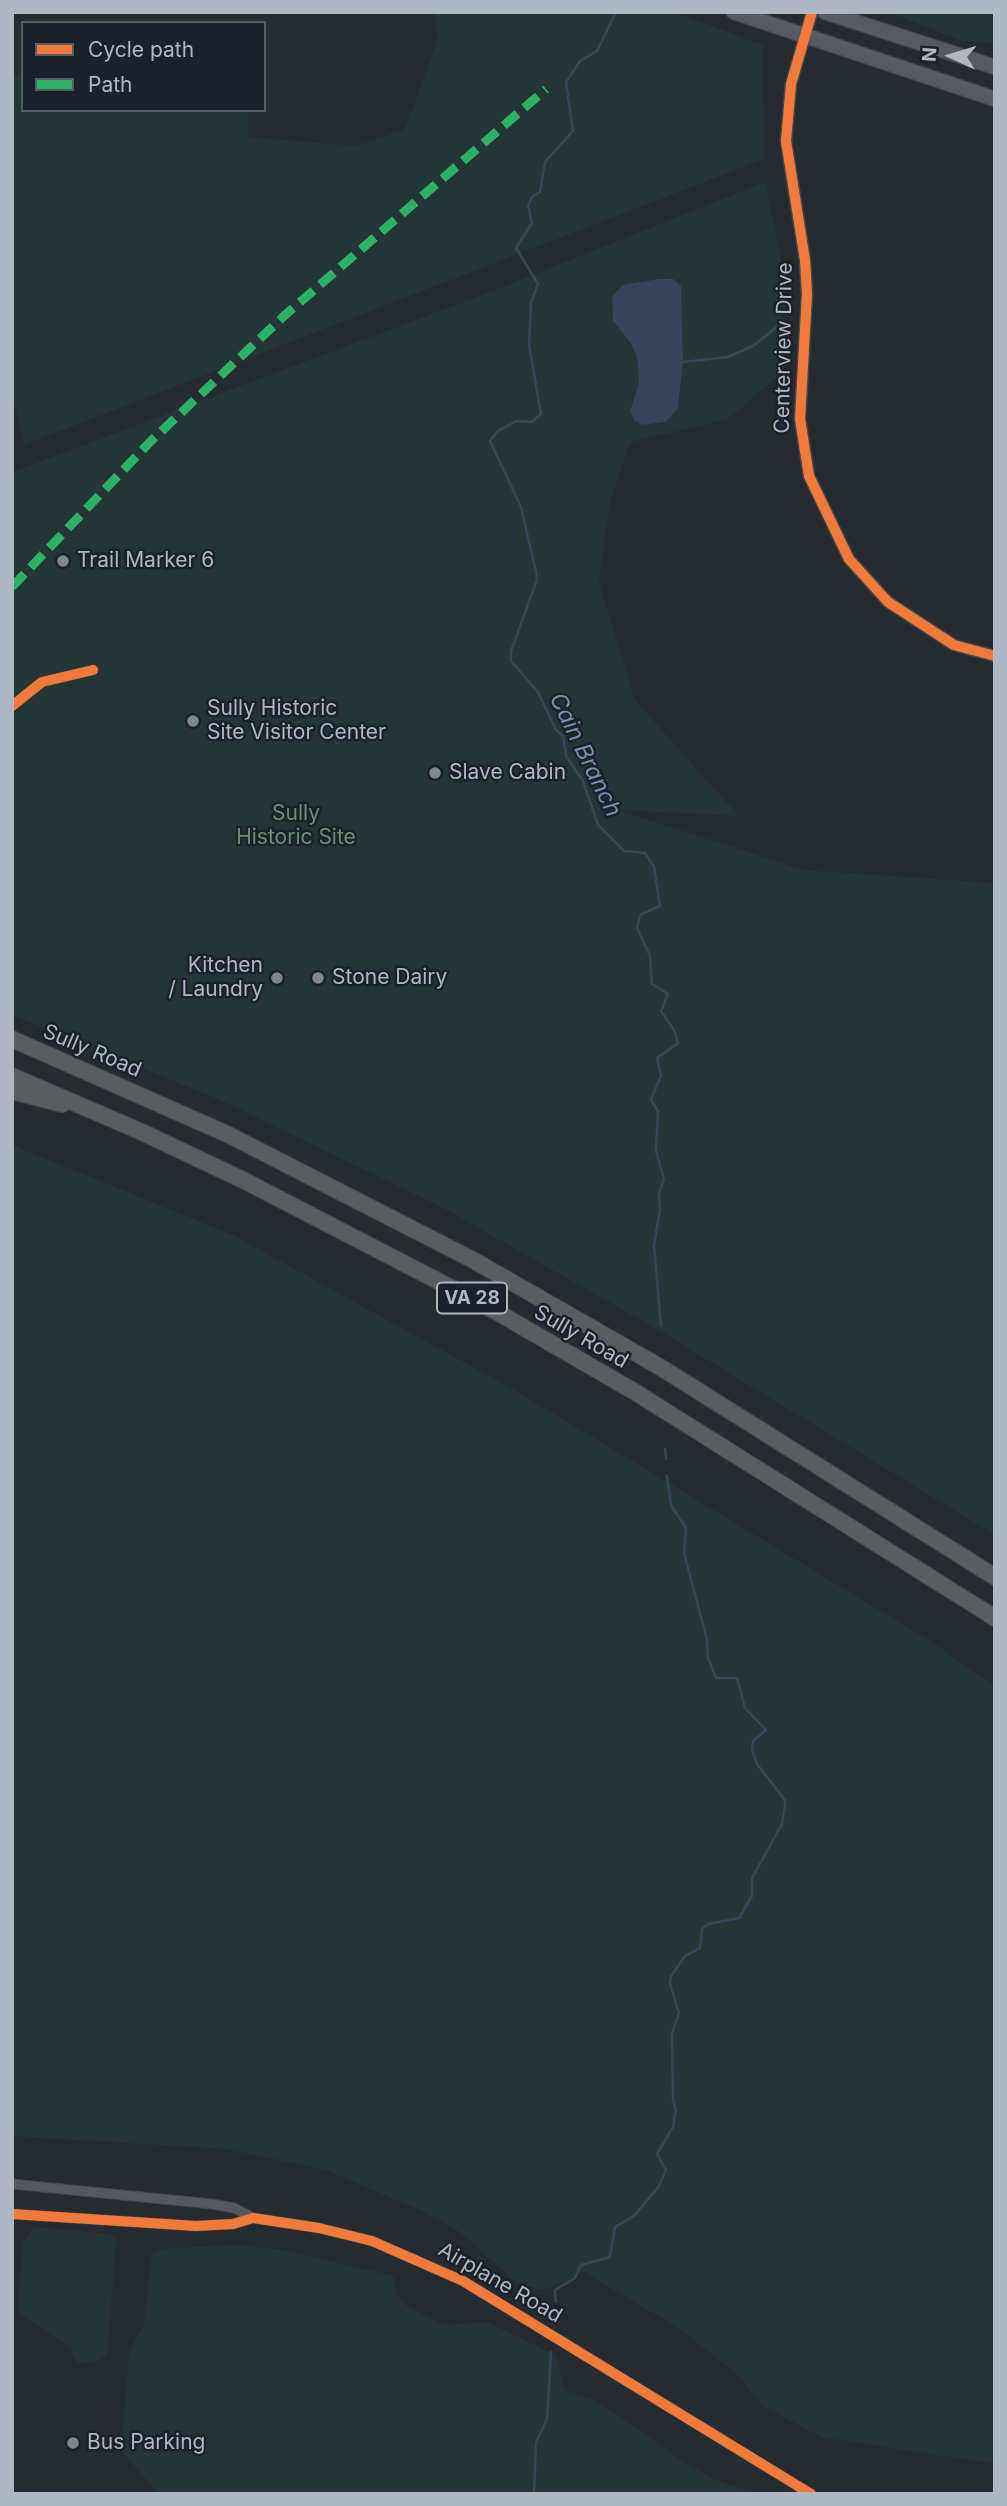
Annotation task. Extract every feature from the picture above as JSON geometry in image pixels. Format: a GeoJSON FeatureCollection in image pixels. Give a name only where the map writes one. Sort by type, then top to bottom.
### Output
{"type":"FeatureCollection","features":[{"type":"Feature","properties":{"kind":"highway","name":"Sully Road"},"geometry":{"type":"LineString","coordinates":[[12,1039],[240,1140],[473,1260],[660,1367],[995,1577]]}},
{"type":"Feature","properties":{"kind":"highway","name":"Sully Road"},"geometry":{"type":"LineString","coordinates":[[12,1076],[92,1109],[294,1205],[538,1335],[995,1618]]}},
{"type":"Feature","properties":{"kind":"highway"},"geometry":{"type":"LineString","coordinates":[[12,1091],[28,1097],[92,1109]]}},
{"type":"Feature","properties":{"kind":"main road"},"geometry":{"type":"LineString","coordinates":[[734,12],[995,99]]}},
{"type":"Feature","properties":{"kind":"main road"},"geometry":{"type":"LineString","coordinates":[[825,12],[995,67]]}},
{"type":"Feature","properties":{"kind":"street","name":"Centerview Drive"},"geometry":{"type":"LineString","coordinates":[[812,12],[803,37],[788,106],[786,141],[805,260],[807,294],[800,419],[809,476],[849,559],[888,602],[954,645],[995,656]]}},
{"type":"Feature","properties":{"kind":"street"},"geometry":{"type":"LineString","coordinates":[[12,706],[41,682],[93,670]]}},
{"type":"Feature","properties":{"kind":"street","name":"Airplane Road"},"geometry":{"type":"LineString","coordinates":[[12,2184],[234,2208],[253,2218],[336,2231],[372,2241],[431,2264],[475,2288],[811,2494]]}},
{"type":"Feature","properties":{"kind":"street","name":"Airplane Road"},"geometry":{"type":"LineString","coordinates":[[12,2214],[196,2225],[233,2224],[253,2218]]}},
{"type":"Feature","properties":{"kind":"green space"},"geometry":{"type":"Polygon","coordinates":[[[435,12],[674,12],[763,45],[764,159],[24,445],[12,392],[12,76],[21,74],[21,112],[248,112],[248,137],[356,146],[405,129],[437,42],[435,12]]]}},
{"type":"Feature","properties":{"kind":"green space"},"geometry":{"type":"Polygon","coordinates":[[[888,12],[995,12],[995,40],[994,43],[962,41],[888,12]]]}},
{"type":"Feature","properties":{"kind":"green space","name":"Sully Historic Site"},"geometry":{"type":"Polygon","coordinates":[[[765,182],[786,282],[776,378],[728,419],[631,442],[610,501],[599,582],[635,700],[739,816],[618,810],[804,870],[995,883],[995,1535],[660,1331],[445,1209],[227,1103],[12,1015],[12,472],[498,289],[765,182]],[[681,286],[612,297],[613,321],[630,342],[637,357],[639,383],[630,411],[642,425],[666,422],[678,408],[683,362],[681,286]]]}},
{"type":"Feature","properties":{"kind":"green space"},"geometry":{"type":"Polygon","coordinates":[[[12,1145],[233,1235],[518,1392],[929,1640],[995,1686],[995,2464],[821,2437],[763,2406],[735,2372],[675,2326],[582,2271],[575,2278],[542,2290],[515,2281],[460,2232],[420,2210],[323,2169],[224,2149],[12,2136],[12,1145]]]}},
{"type":"Feature","properties":{"kind":"green space"},"geometry":{"type":"Polygon","coordinates":[[[35,2227],[110,2234],[116,2240],[108,2349],[106,2355],[92,2363],[77,2362],[69,2347],[22,2315],[18,2308],[23,2241],[35,2227]]]}},
{"type":"Feature","properties":{"kind":"green space"},"geometry":{"type":"Polygon","coordinates":[[[240,2245],[283,2250],[390,2275],[394,2278],[397,2295],[408,2307],[445,2325],[487,2322],[556,2355],[565,2390],[591,2399],[620,2416],[681,2460],[710,2477],[755,2494],[159,2494],[121,2451],[129,2351],[144,2325],[151,2259],[154,2252],[172,2248],[240,2245]]]}},
{"type":"Feature","properties":{"kind":"water"},"geometry":{"type":"Polygon","coordinates":[[[673,279],[681,286],[683,362],[678,408],[666,422],[642,425],[634,420],[630,411],[639,383],[637,357],[630,342],[613,321],[612,297],[623,285],[673,279]]]}},
{"type":"Feature","properties":{"kind":"waterway","name":"Cain Branch"},"geometry":{"type":"LineString","coordinates":[[616,12],[597,51],[580,61],[566,82],[573,131],[545,162],[540,192],[532,197],[528,205],[532,223],[516,248],[538,284],[531,303],[529,345],[541,414],[532,422],[517,421],[498,431],[490,441],[521,507],[537,580],[511,651],[511,661],[538,692],[556,730],[563,736],[566,756],[583,781],[598,825],[624,851],[645,853],[654,867],[660,906],[640,915],[637,928],[650,956],[652,984],[668,994],[661,1011],[674,1030],[678,1043],[657,1058],[661,1075],[651,1100],[658,1111],[656,1151],[664,1179],[659,1193],[660,1209],[654,1245],[661,1326]]}},
{"type":"Feature","properties":{"kind":"waterway"},"geometry":{"type":"LineString","coordinates":[[683,362],[728,357],[753,346],[784,321]]}},
{"type":"Feature","properties":{"kind":"waterway","name":"Cain Branch"},"geometry":{"type":"LineString","coordinates":[[665,1449],[666,1459]]}},
{"type":"Feature","properties":{"kind":"waterway","name":"Cain Branch"},"geometry":{"type":"LineString","coordinates":[[556,2302],[555,2290],[575,2278],[581,2265],[610,2257],[615,2227],[634,2216],[659,2186],[666,2170],[657,2154],[673,2127],[676,2109],[673,2101],[672,2033],[679,2013],[670,1984],[671,1976],[685,1956],[700,1948],[702,1929],[708,1924],[739,1918],[752,1896],[752,1878],[782,1824],[785,1807],[785,1800],[757,1764],[752,1750],[753,1741],[766,1730],[745,1708],[737,1678],[716,1678],[708,1658],[707,1640],[684,1553],[686,1528],[671,1505],[667,1476]]}},
{"type":"Feature","properties":{"kind":"waterway","name":"Cain Branch"},"geometry":{"type":"LineString","coordinates":[[534,2494],[536,2443],[547,2419],[551,2352]]}},
{"type":"Feature","properties":{"kind":"marked path"},"geometry":{"type":"LineString","coordinates":[[12,587],[150,442],[284,316],[546,89]]}},
{"type":"Feature","properties":{"kind":"cycle path"},"geometry":{"type":"LineString","coordinates":[[812,12],[791,84],[786,141],[805,260],[807,294],[800,419],[809,476],[849,559],[888,602],[954,645],[995,656]]}},
{"type":"Feature","properties":{"kind":"cycle path"},"geometry":{"type":"LineString","coordinates":[[12,706],[42,682],[93,670]]}},
{"type":"Feature","properties":{"kind":"cycle path"},"geometry":{"type":"LineString","coordinates":[[12,2214],[196,2226],[233,2224],[253,2218],[319,2228],[372,2241],[463,2281],[811,2494]]}},
{"type":"Feature","properties":{"kind":"place","name":"Trail Marker 6"},"geometry":{"type":"Point","coordinates":[63,561]}},
{"type":"Feature","properties":{"kind":"place","name":"Sully Historic Site Visitor Center"},"geometry":{"type":"Point","coordinates":[193,721]}},
{"type":"Feature","properties":{"kind":"place","name":"Slave Cabin"},"geometry":{"type":"Point","coordinates":[435,773]}},
{"type":"Feature","properties":{"kind":"place","name":"Kitchen / Laundry"},"geometry":{"type":"Point","coordinates":[277,978]}},
{"type":"Feature","properties":{"kind":"place","name":"Stone Dairy"},"geometry":{"type":"Point","coordinates":[318,978]}},
{"type":"Feature","properties":{"kind":"place","name":"Bus Parking"},"geometry":{"type":"Point","coordinates":[73,2443]}}]}
